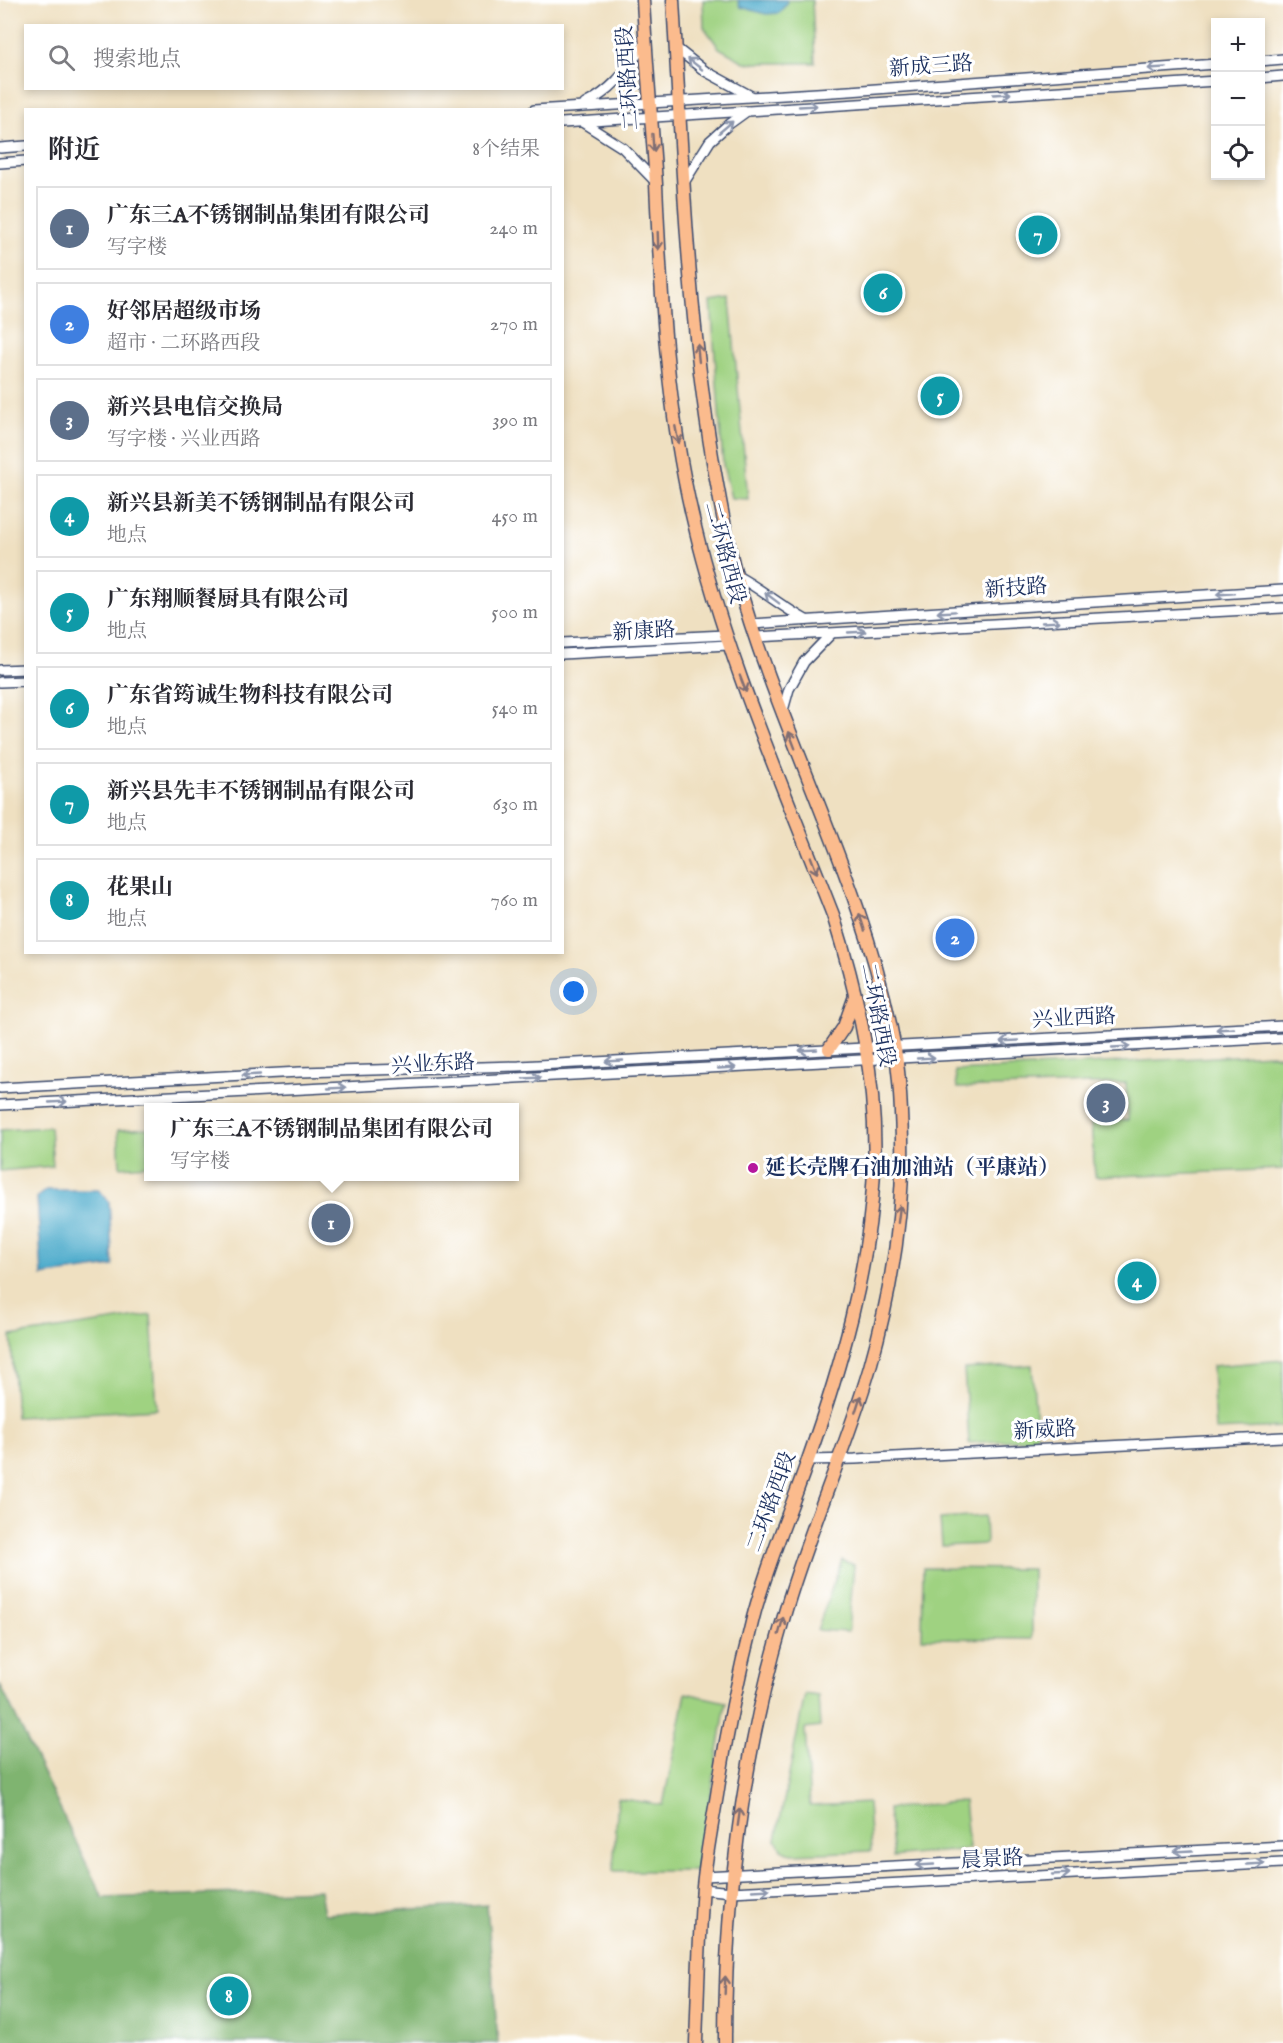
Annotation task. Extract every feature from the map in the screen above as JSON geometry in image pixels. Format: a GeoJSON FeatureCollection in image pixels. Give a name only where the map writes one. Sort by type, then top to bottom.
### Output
{"type":"FeatureCollection","features":[{"type":"Feature","properties":{"kind":"main road","name":"二环路西段"},"geometry":{"type":"LineString","coordinates":[[643,0],[656,183],[659,272],[672,409],[693,522],[727,640],[833,915],[847,958],[867,1048],[874,1130],[871,1211],[860,1286],[831,1392],[776,1546],[748,1638],[734,1696],[704,1876],[696,2043]]}},
{"type":"Feature","properties":{"kind":"main road","name":"二环路西段"},"geometry":{"type":"LineString","coordinates":[[673,0],[691,288],[702,400],[723,518],[737,576],[782,714],[850,887],[872,953],[897,1060],[902,1160],[901,1201],[895,1250],[887,1298],[870,1366],[784,1616],[762,1697],[744,1784],[731,1892],[725,1987],[725,2043]]}},
{"type":"Feature","properties":{"kind":"main road"},"geometry":{"type":"LineString","coordinates":[[829,1049],[844,1027],[856,995]]}},
{"type":"Feature","properties":{"kind":"street"},"geometry":{"type":"LineString","coordinates":[[580,106],[601,96],[620,78],[645,43]]}},
{"type":"Feature","properties":{"kind":"street"},"geometry":{"type":"LineString","coordinates":[[676,48],[705,71],[753,97]]}},
{"type":"Feature","properties":{"kind":"street"},"geometry":{"type":"LineString","coordinates":[[1265,61],[1283,59]]}},
{"type":"Feature","properties":{"kind":"street","name":"新成三路"},"geometry":{"type":"LineString","coordinates":[[557,108],[753,97],[1211,64]]}},
{"type":"Feature","properties":{"kind":"street"},"geometry":{"type":"LineString","coordinates":[[1265,78],[1283,76]]}},
{"type":"Feature","properties":{"kind":"street","name":"新成三路"},"geometry":{"type":"LineString","coordinates":[[564,123],[1211,81]]}},
{"type":"Feature","properties":{"kind":"street"},"geometry":{"type":"LineString","coordinates":[[683,184],[710,141],[749,110]]}},
{"type":"Feature","properties":{"kind":"street"},"geometry":{"type":"LineString","coordinates":[[582,122],[623,148],[656,183]]}},
{"type":"Feature","properties":{"kind":"street"},"geometry":{"type":"LineString","coordinates":[[0,148],[24,146]]}},
{"type":"Feature","properties":{"kind":"street"},"geometry":{"type":"LineString","coordinates":[[0,163],[24,161]]}},
{"type":"Feature","properties":{"kind":"street"},"geometry":{"type":"LineString","coordinates":[[737,576],[806,621]]}},
{"type":"Feature","properties":{"kind":"street","name":"新技路"},"geometry":{"type":"LineString","coordinates":[[752,624],[1283,590]]}},
{"type":"Feature","properties":{"kind":"street","name":"新技路"},"geometry":{"type":"LineString","coordinates":[[756,637],[1283,608]]}},
{"type":"Feature","properties":{"kind":"street"},"geometry":{"type":"LineString","coordinates":[[782,714],[789,689],[804,662],[831,634]]}},
{"type":"Feature","properties":{"kind":"street","name":"新康路"},"geometry":{"type":"LineString","coordinates":[[564,643],[727,640]]}},
{"type":"Feature","properties":{"kind":"street","name":"新康路"},"geometry":{"type":"LineString","coordinates":[[564,654],[727,640]]}},
{"type":"Feature","properties":{"kind":"street"},"geometry":{"type":"LineString","coordinates":[[0,670],[24,669]]}},
{"type":"Feature","properties":{"kind":"street"},"geometry":{"type":"LineString","coordinates":[[0,682],[24,681]]}},
{"type":"Feature","properties":{"kind":"street","name":"兴业西路"},"geometry":{"type":"LineString","coordinates":[[867,1048],[1283,1026]]}},
{"type":"Feature","properties":{"kind":"street","name":"兴业西路"},"geometry":{"type":"LineString","coordinates":[[868,1061],[1283,1038]]}},
{"type":"Feature","properties":{"kind":"street","name":"兴业东路"},"geometry":{"type":"LineString","coordinates":[[0,1088],[300,1072],[519,1066],[867,1048]]}},
{"type":"Feature","properties":{"kind":"street","name":"兴业东路"},"geometry":{"type":"LineString","coordinates":[[0,1105],[868,1061]]}},
{"type":"Feature","properties":{"kind":"street","name":"新威路"},"geometry":{"type":"LineString","coordinates":[[808,1460],[1283,1437]]}},
{"type":"Feature","properties":{"kind":"street","name":"晨景路"},"geometry":{"type":"LineString","coordinates":[[704,1876],[1283,1846]]}},
{"type":"Feature","properties":{"kind":"street","name":"晨景路"},"geometry":{"type":"LineString","coordinates":[[703,1889],[731,1892],[1283,1863]]}},
{"type":"Feature","properties":{"kind":"green space"},"geometry":{"type":"Polygon","coordinates":[[[703,0],[812,0],[815,63],[746,63],[719,48],[704,27],[703,0]]]}},
{"type":"Feature","properties":{"kind":"green space"},"geometry":{"type":"Polygon","coordinates":[[[730,299],[748,499],[731,498],[723,465],[711,302],[730,299]]]}},
{"type":"Feature","properties":{"kind":"green space"},"geometry":{"type":"Polygon","coordinates":[[[1271,1054],[1283,1056],[1283,1169],[1095,1177],[1091,1122],[1128,1120],[1126,1083],[957,1088],[955,1071],[1271,1054]]]}},
{"type":"Feature","properties":{"kind":"green space"},"geometry":{"type":"Polygon","coordinates":[[[50,1127],[53,1166],[0,1171],[0,1130],[50,1127]]]}},
{"type":"Feature","properties":{"kind":"green space"},"geometry":{"type":"Polygon","coordinates":[[[144,1128],[144,1165],[120,1167],[118,1130],[144,1128]]]}},
{"type":"Feature","properties":{"kind":"green space"},"geometry":{"type":"Polygon","coordinates":[[[151,1315],[157,1409],[16,1417],[11,1336],[151,1315]]]}},
{"type":"Feature","properties":{"kind":"green space"},"geometry":{"type":"Polygon","coordinates":[[[1283,1360],[1283,1427],[1215,1430],[1212,1366],[1283,1360]]]}},
{"type":"Feature","properties":{"kind":"green space"},"geometry":{"type":"Polygon","coordinates":[[[1032,1365],[1037,1439],[969,1443],[964,1369],[1032,1365]]]}},
{"type":"Feature","properties":{"kind":"green space"},"geometry":{"type":"Polygon","coordinates":[[[985,1516],[986,1544],[942,1546],[940,1519],[985,1516]]]}},
{"type":"Feature","properties":{"kind":"green space"},"geometry":{"type":"Polygon","coordinates":[[[842,1560],[854,1565],[848,1632],[817,1630],[842,1560]]]}},
{"type":"Feature","properties":{"kind":"green space"},"geometry":{"type":"Polygon","coordinates":[[[923,1568],[1032,1569],[1032,1639],[922,1638],[923,1568]]]}},
{"type":"Feature","properties":{"kind":"green space"},"geometry":{"type":"Polygon","coordinates":[[[0,1684],[103,1898],[320,1890],[324,1914],[487,1905],[498,2043],[0,2043],[0,1684]]]}},
{"type":"Feature","properties":{"kind":"green space"},"geometry":{"type":"Polygon","coordinates":[[[686,1693],[726,1702],[699,1871],[613,1871],[618,1798],[663,1805],[686,1693]]]}},
{"type":"Feature","properties":{"kind":"green space"},"geometry":{"type":"Polygon","coordinates":[[[805,1694],[818,1696],[820,1727],[805,1729],[810,1806],[868,1803],[871,1851],[792,1854],[782,1849],[776,1840],[805,1694]]]}},
{"type":"Feature","properties":{"kind":"green space"},"geometry":{"type":"Polygon","coordinates":[[[964,1801],[969,1849],[893,1857],[888,1809],[964,1801]]]}},
{"type":"Feature","properties":{"kind":"water"},"geometry":{"type":"Polygon","coordinates":[[[738,0],[786,0],[787,3],[779,13],[766,14],[740,7],[738,0]]]}},
{"type":"Feature","properties":{"kind":"water"},"geometry":{"type":"Polygon","coordinates":[[[46,1190],[99,1190],[109,1201],[113,1266],[42,1276],[37,1197],[46,1190]]]}},
{"type":"Feature","properties":{"kind":"place","name":"新兴县先丰不锈钢制品有限公司"},"geometry":{"type":"Point","coordinates":[1038,235]}},
{"type":"Feature","properties":{"kind":"place","name":"广东省筠诚生物科技有限公司"},"geometry":{"type":"Point","coordinates":[883,293]}},
{"type":"Feature","properties":{"kind":"place","name":"广东翔顺餐厨具有限公司"},"geometry":{"type":"Point","coordinates":[940,396]}},
{"type":"Feature","properties":{"kind":"place","name":"好邻居超级市场"},"geometry":{"type":"Point","coordinates":[955,938]}},
{"type":"Feature","properties":{"kind":"place","name":"新兴县电信交换局"},"geometry":{"type":"Point","coordinates":[1106,1103]}},
{"type":"Feature","properties":{"kind":"place","name":"延长壳牌石油加油站（平康站）"},"geometry":{"type":"Point","coordinates":[753,1168]}},
{"type":"Feature","properties":{"kind":"place","name":"广东三A不锈钢制品集团有限公司"},"geometry":{"type":"Point","coordinates":[331,1223]}},
{"type":"Feature","properties":{"kind":"place","name":"新兴县新美不锈钢制品有限公司"},"geometry":{"type":"Point","coordinates":[1137,1281]}},
{"type":"Feature","properties":{"kind":"place","name":"花果山"},"geometry":{"type":"Point","coordinates":[229,1996]}}]}
